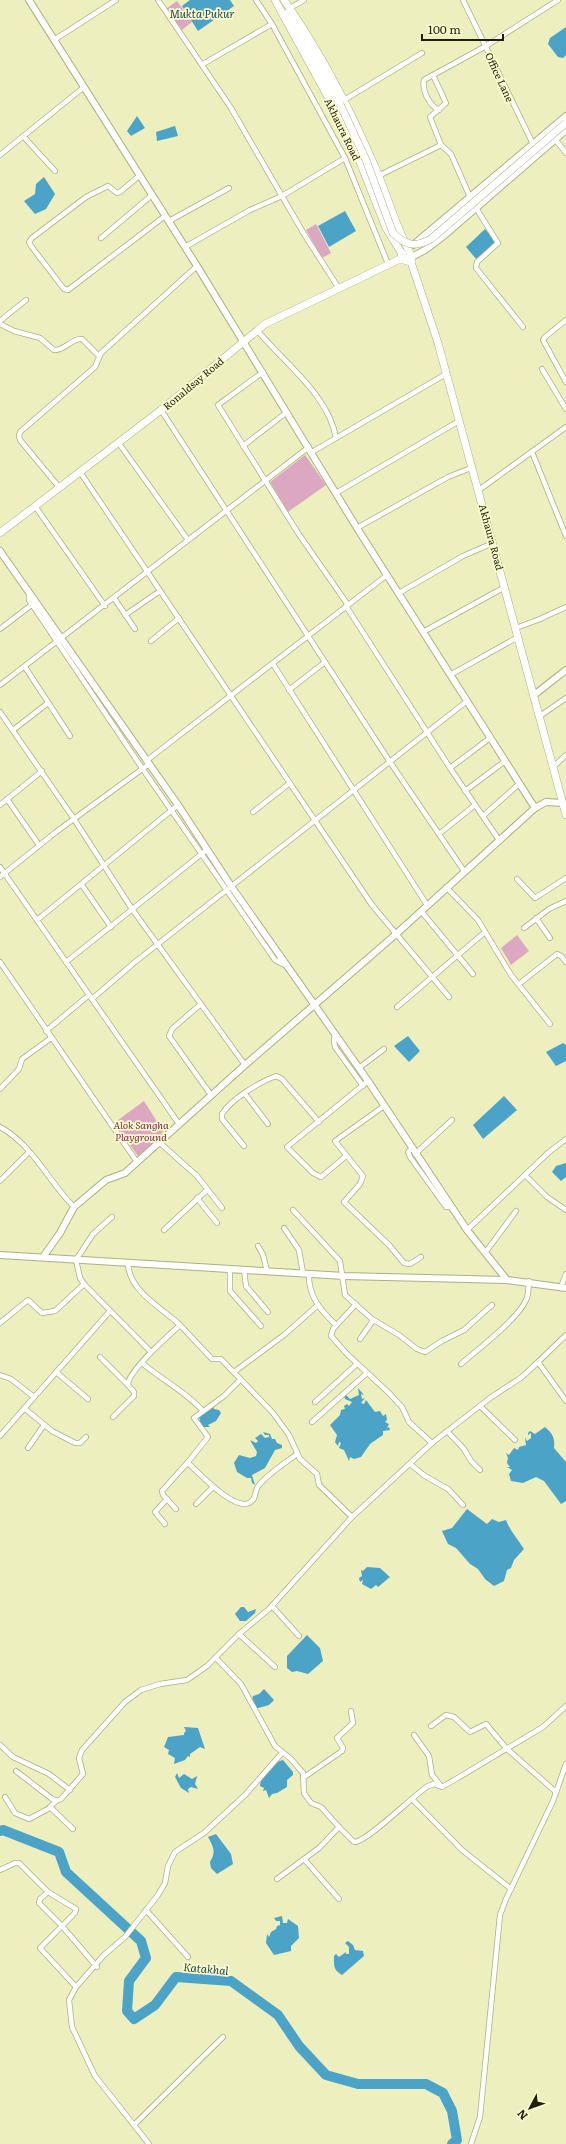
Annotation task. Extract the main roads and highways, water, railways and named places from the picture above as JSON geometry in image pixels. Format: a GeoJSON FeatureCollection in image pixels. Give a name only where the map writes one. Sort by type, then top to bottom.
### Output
{"type":"FeatureCollection","features":[{"type":"Feature","properties":{"kind":"main road","name":"Akhaura Road"},"geometry":{"type":"LineString","coordinates":[[275,0],[333,106],[358,157],[386,228],[407,257]]}},
{"type":"Feature","properties":{"kind":"main road"},"geometry":{"type":"LineString","coordinates":[[280,0],[342,102],[393,232],[402,242],[411,245],[421,244],[431,239],[566,123]]}},
{"type":"Feature","properties":{"kind":"main road","name":"Akhaura Road"},"geometry":{"type":"LineString","coordinates":[[284,0],[290,8],[342,102],[378,176],[435,333],[468,469],[479,490],[493,543],[502,589],[516,628],[566,815]]}},
{"type":"Feature","properties":{"kind":"main road","name":"Ronaldsay Road"},"geometry":{"type":"LineString","coordinates":[[0,533],[162,410],[256,330],[290,310],[388,264],[407,257]]}},
{"type":"Feature","properties":{"kind":"water","name":"Mukta Pukur"},"geometry":{"type":"Polygon","coordinates":[[[190,0],[230,0],[234,6],[198,31],[182,6],[190,0]]]}},
{"type":"Feature","properties":{"kind":"water"},"geometry":{"type":"Polygon","coordinates":[[[566,27],[566,55],[563,58],[558,57],[548,44],[550,38],[566,27]]]}},
{"type":"Feature","properties":{"kind":"water"},"geometry":{"type":"Polygon","coordinates":[[[137,116],[145,128],[131,136],[127,131],[137,116]]]}},
{"type":"Feature","properties":{"kind":"water"},"geometry":{"type":"Polygon","coordinates":[[[175,126],[178,136],[157,141],[156,132],[175,126]]]}},
{"type":"Feature","properties":{"kind":"water"},"geometry":{"type":"Polygon","coordinates":[[[44,177],[55,194],[46,209],[35,214],[24,201],[35,194],[36,184],[44,177]]]}},
{"type":"Feature","properties":{"kind":"water"},"geometry":{"type":"Polygon","coordinates":[[[345,211],[356,231],[329,247],[318,226],[345,211]]]}},
{"type":"Feature","properties":{"kind":"water"},"geometry":{"type":"Polygon","coordinates":[[[485,229],[497,243],[477,260],[466,247],[485,229]]]}},
{"type":"Feature","properties":{"kind":"water"},"geometry":{"type":"Polygon","coordinates":[[[408,1036],[420,1051],[409,1062],[394,1046],[408,1036]]]}},
{"type":"Feature","properties":{"kind":"water"},"geometry":{"type":"Polygon","coordinates":[[[563,1043],[566,1045],[566,1061],[556,1066],[546,1052],[563,1043]]]}},
{"type":"Feature","properties":{"kind":"water"},"geometry":{"type":"Polygon","coordinates":[[[504,1096],[517,1110],[483,1139],[473,1125],[504,1096]]]}},
{"type":"Feature","properties":{"kind":"water"},"geometry":{"type":"Polygon","coordinates":[[[566,1163],[566,1177],[561,1181],[552,1172],[556,1166],[566,1163]]]}},
{"type":"Feature","properties":{"kind":"water"},"geometry":{"type":"Polygon","coordinates":[[[358,1388],[364,1395],[361,1394],[362,1399],[365,1398],[361,1403],[364,1404],[366,1400],[375,1412],[380,1411],[383,1416],[386,1414],[387,1420],[385,1422],[389,1424],[387,1428],[389,1427],[390,1430],[383,1431],[383,1435],[370,1444],[361,1457],[354,1459],[350,1457],[349,1461],[344,1450],[339,1448],[341,1443],[339,1442],[338,1446],[335,1442],[337,1435],[330,1425],[340,1415],[341,1410],[345,1409],[344,1406],[347,1404],[349,1406],[352,1402],[345,1399],[343,1392],[350,1399],[359,1395],[358,1388]]]}},
{"type":"Feature","properties":{"kind":"water"},"geometry":{"type":"Polygon","coordinates":[[[213,1406],[214,1409],[219,1410],[221,1413],[216,1421],[208,1425],[210,1427],[203,1427],[199,1416],[210,1410],[213,1406]]]}},
{"type":"Feature","properties":{"kind":"water"},"geometry":{"type":"Polygon","coordinates":[[[545,1427],[553,1436],[554,1448],[566,1462],[566,1501],[561,1504],[544,1481],[536,1477],[523,1483],[511,1481],[509,1474],[512,1470],[507,1467],[510,1467],[507,1463],[508,1458],[506,1453],[509,1455],[514,1448],[518,1450],[519,1447],[526,1445],[525,1437],[527,1441],[531,1438],[531,1433],[528,1435],[530,1431],[535,1434],[545,1427]]]}},
{"type":"Feature","properties":{"kind":"water"},"geometry":{"type":"Polygon","coordinates":[[[263,1432],[270,1434],[272,1439],[275,1439],[277,1443],[282,1445],[282,1448],[275,1450],[265,1468],[252,1475],[255,1485],[252,1483],[251,1478],[247,1478],[237,1472],[234,1463],[239,1455],[250,1458],[256,1456],[257,1452],[250,1440],[256,1443],[258,1441],[255,1438],[261,1434],[265,1438],[269,1437],[269,1435],[265,1435],[263,1432]]]}},
{"type":"Feature","properties":{"kind":"water"},"geometry":{"type":"Polygon","coordinates":[[[467,1509],[487,1524],[492,1519],[499,1522],[506,1520],[524,1549],[514,1560],[511,1568],[507,1570],[504,1581],[494,1586],[485,1579],[478,1569],[470,1564],[456,1548],[448,1544],[442,1531],[452,1528],[467,1509]]]}},
{"type":"Feature","properties":{"kind":"water"},"geometry":{"type":"Polygon","coordinates":[[[367,1567],[380,1568],[390,1577],[378,1587],[376,1585],[371,1589],[362,1584],[363,1580],[360,1582],[359,1578],[362,1576],[361,1570],[363,1571],[367,1567]]]}},
{"type":"Feature","properties":{"kind":"water"},"geometry":{"type":"Polygon","coordinates":[[[241,1607],[244,1607],[248,1612],[256,1609],[255,1613],[246,1621],[240,1621],[235,1614],[241,1607]]]}},
{"type":"Feature","properties":{"kind":"water"},"geometry":{"type":"Polygon","coordinates":[[[307,1635],[320,1648],[323,1661],[308,1674],[297,1671],[292,1672],[287,1668],[287,1656],[307,1635]]]}},
{"type":"Feature","properties":{"kind":"water"},"geometry":{"type":"Polygon","coordinates":[[[264,1689],[274,1700],[269,1705],[255,1709],[251,1704],[253,1696],[259,1694],[264,1689]]]}},
{"type":"Feature","properties":{"kind":"water"},"geometry":{"type":"Polygon","coordinates":[[[184,1727],[198,1728],[205,1749],[200,1747],[190,1754],[190,1757],[188,1756],[185,1760],[174,1764],[175,1758],[168,1754],[169,1750],[164,1747],[168,1737],[184,1735],[186,1731],[184,1727]]]}},
{"type":"Feature","properties":{"kind":"water"},"geometry":{"type":"Polygon","coordinates":[[[283,1760],[293,1772],[293,1775],[287,1780],[287,1787],[277,1793],[272,1794],[269,1798],[266,1790],[263,1791],[264,1788],[260,1786],[262,1778],[271,1766],[283,1760]]]}},
{"type":"Feature","properties":{"kind":"water"},"geometry":{"type":"Polygon","coordinates":[[[177,1773],[179,1778],[184,1774],[192,1779],[197,1776],[195,1784],[198,1789],[191,1787],[188,1789],[189,1793],[181,1788],[175,1777],[177,1773]]]}},
{"type":"Feature","properties":{"kind":"water"},"geometry":{"type":"Polygon","coordinates":[[[216,1834],[231,1854],[233,1864],[217,1874],[211,1868],[210,1862],[214,1850],[208,1837],[216,1834]]]}},
{"type":"Feature","properties":{"kind":"water"},"geometry":{"type":"Polygon","coordinates":[[[282,1916],[283,1923],[287,1923],[288,1919],[298,1926],[299,1938],[291,1946],[291,1951],[274,1955],[266,1943],[267,1934],[269,1937],[271,1932],[280,1925],[280,1921],[276,1921],[274,1918],[282,1916]]]}},
{"type":"Feature","properties":{"kind":"water"},"geometry":{"type":"Polygon","coordinates":[[[348,1941],[353,1945],[355,1950],[363,1951],[364,1956],[342,1975],[334,1965],[334,1956],[336,1954],[339,1957],[346,1952],[346,1954],[349,1954],[349,1947],[345,1943],[348,1941]]]}},
{"type":"Feature","properties":{"kind":"waterway","name":"Katakhal"},"geometry":{"type":"LineString","coordinates":[[0,1831],[3,1830],[59,1852],[66,1872],[141,1941],[146,1958],[129,1981],[127,2011],[134,2019],[155,2005],[176,1977],[231,1981],[278,2015],[299,2046],[326,2075],[358,2084],[426,2084],[443,2093],[452,2111],[457,2140],[452,2144]]}},
{"type":"Feature","properties":{"kind":"park label","name":"Alok Sangha Playground"},"geometry":{"type":"Point","coordinates":[141,1130]}}]}
